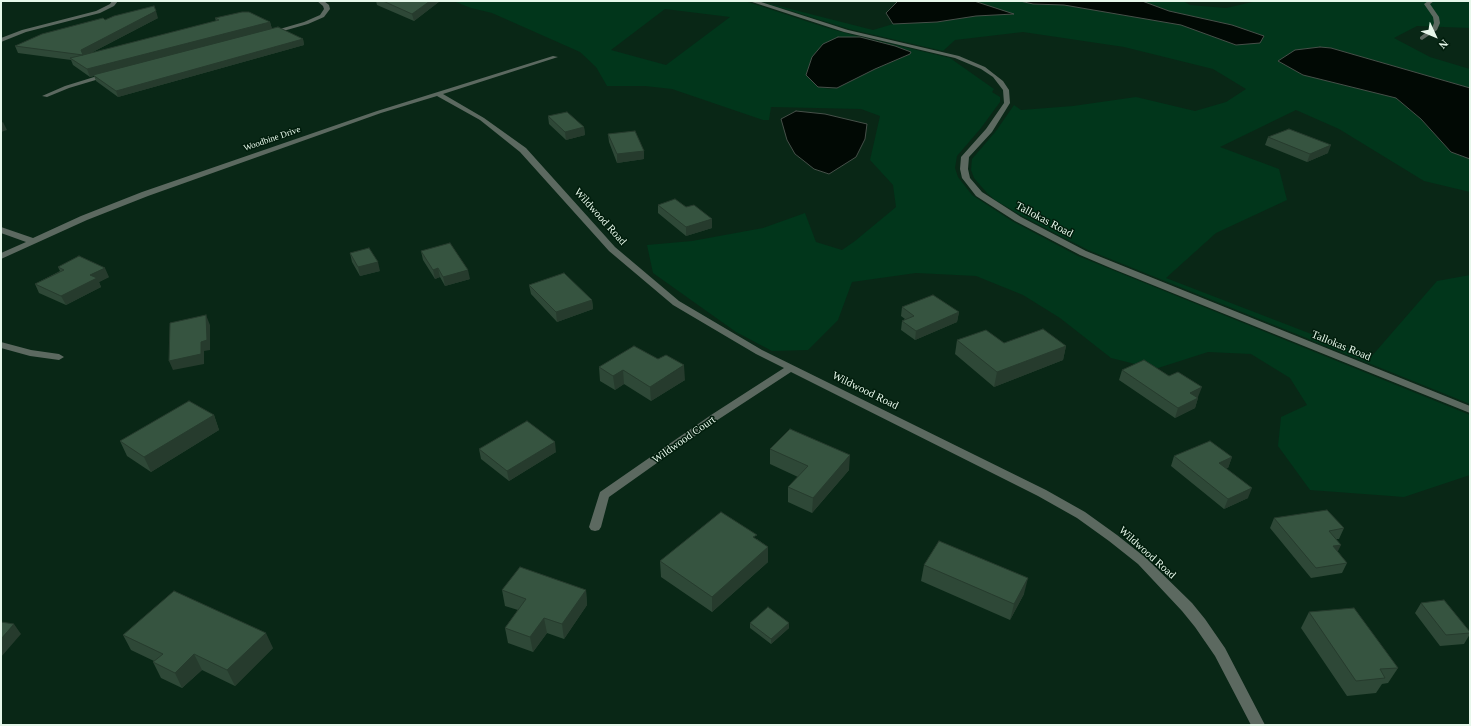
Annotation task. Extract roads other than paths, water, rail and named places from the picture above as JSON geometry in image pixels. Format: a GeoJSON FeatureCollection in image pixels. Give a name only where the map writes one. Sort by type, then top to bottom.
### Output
{"type":"FeatureCollection","features":[{"type":"Feature","properties":{"kind":"street"},"geometry":{"type":"LineString","coordinates":[[1,40],[24,31],[98,12],[112,5],[114,1]]}},
{"type":"Feature","properties":{"kind":"street"},"geometry":{"type":"LineString","coordinates":[[261,35],[306,23],[322,16],[327,9],[326,6],[320,1]]}},
{"type":"Feature","properties":{"kind":"street","name":"Tallokas Road"},"geometry":{"type":"LineString","coordinates":[[752,1],[846,31],[957,57],[983,68],[995,76],[1006,90],[1007,103],[988,130],[964,157],[964,169],[966,178],[979,194],[1018,219],[1083,253],[1116,267],[1470,410]]}},
{"type":"Feature","properties":{"kind":"street"},"geometry":{"type":"LineString","coordinates":[[1422,38],[1435,29],[1437,23],[1436,17],[1427,4],[1431,1]]}},
{"type":"Feature","properties":{"kind":"street","name":"Woodbine Drive"},"geometry":{"type":"LineString","coordinates":[[1,256],[84,218],[145,194],[379,112],[555,57]]}},
{"type":"Feature","properties":{"kind":"street"},"geometry":{"type":"LineString","coordinates":[[45,96],[66,87],[111,74]]}},
{"type":"Feature","properties":{"kind":"street","name":"Wildwood Road"},"geometry":{"type":"LineString","coordinates":[[438,94],[482,119],[523,150],[612,249],[641,275],[676,302],[726,334],[791,368],[1042,492],[1081,515],[1113,538],[1142,561],[1187,607],[1200,623],[1220,652],[1258,725]]}},
{"type":"Feature","properties":{"kind":"street"},"geometry":{"type":"LineString","coordinates":[[1,230],[32,241]]}},
{"type":"Feature","properties":{"kind":"street"},"geometry":{"type":"LineString","coordinates":[[1,345],[30,353],[59,358]]}},
{"type":"Feature","properties":{"kind":"street","name":"Wildwood Court"},"geometry":{"type":"LineString","coordinates":[[595,527],[604,495],[715,418],[791,368]]}}]}
